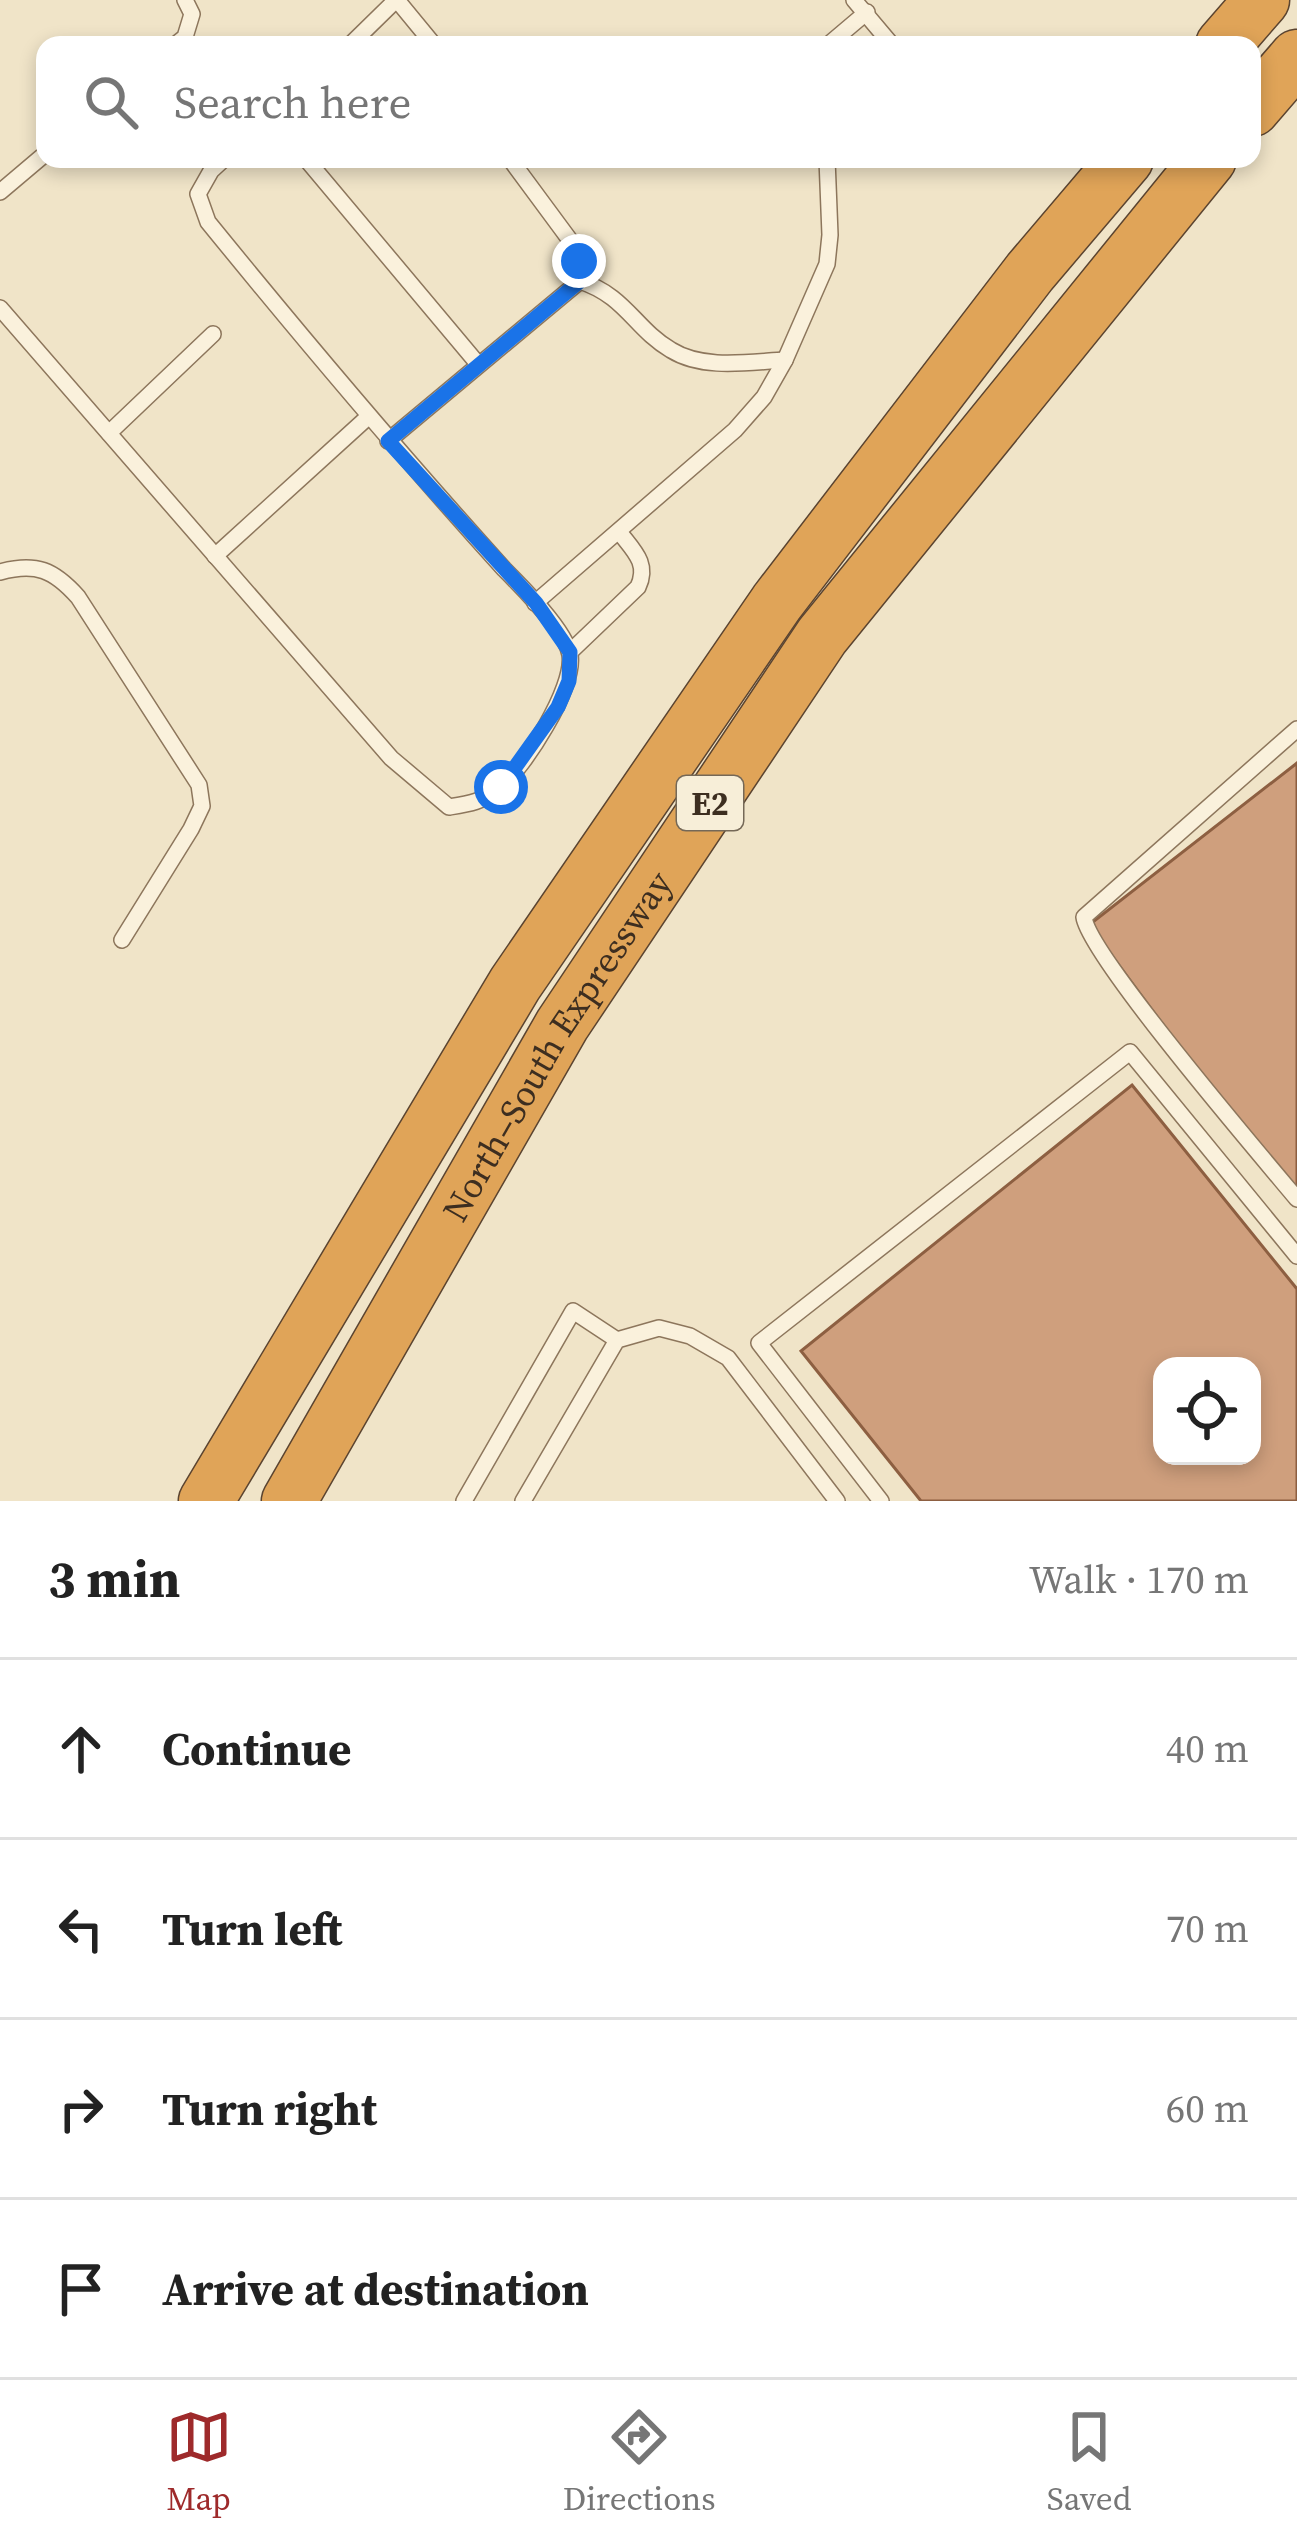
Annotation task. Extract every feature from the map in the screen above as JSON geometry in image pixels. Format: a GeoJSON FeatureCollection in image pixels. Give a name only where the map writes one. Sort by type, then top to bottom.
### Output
{"type":"FeatureCollection","features":[{"type":"Feature","properties":{"kind":"highway"},"geometry":{"type":"LineString","coordinates":[[1231,36],[1262,0]]}},
{"type":"Feature","properties":{"kind":"highway"},"geometry":{"type":"LineString","coordinates":[[1261,99],[1297,57]]}},
{"type":"Feature","properties":{"kind":"highway","name":"North–South Expressway"},"geometry":{"type":"LineString","coordinates":[[206,1501],[514,984],[777,602],[1030,272],[1118,168]]}},
{"type":"Feature","properties":{"kind":"highway","name":"North–South Expressway"},"geometry":{"type":"LineString","coordinates":[[289,1501],[562,1025],[822,636],[1202,168]]}},
{"type":"Feature","properties":{"kind":"lane"},"geometry":{"type":"LineString","coordinates":[[185,0],[192,14],[185,36]]}},
{"type":"Feature","properties":{"kind":"lane"},"geometry":{"type":"LineString","coordinates":[[359,36],[397,0],[427,36]]}},
{"type":"Feature","properties":{"kind":"lane"},"geometry":{"type":"LineString","coordinates":[[835,36],[860,6],[885,36]]}},
{"type":"Feature","properties":{"kind":"lane"},"geometry":{"type":"LineString","coordinates":[[0,192],[36,162]]}},
{"type":"Feature","properties":{"kind":"lane"},"geometry":{"type":"LineString","coordinates":[[0,308],[392,758],[449,807],[476,803],[501,787],[558,707],[569,681],[570,652],[536,603],[368,418],[208,222],[198,194],[214,168]]}},
{"type":"Feature","properties":{"kind":"lane"},"geometry":{"type":"LineString","coordinates":[[314,168],[478,364]]}},
{"type":"Feature","properties":{"kind":"lane"},"geometry":{"type":"LineString","coordinates":[[517,168],[575,248],[580,281]]}},
{"type":"Feature","properties":{"kind":"lane"},"geometry":{"type":"LineString","coordinates":[[536,603],[735,430],[764,397],[827,264],[827,168]]}},
{"type":"Feature","properties":{"kind":"lane"},"geometry":{"type":"LineString","coordinates":[[388,441],[580,281]]}},
{"type":"Feature","properties":{"kind":"lane"},"geometry":{"type":"LineString","coordinates":[[580,281],[605,289],[670,350],[698,361],[785,360]]}},
{"type":"Feature","properties":{"kind":"lane"},"geometry":{"type":"LineString","coordinates":[[109,433],[213,334]]}},
{"type":"Feature","properties":{"kind":"lane"},"geometry":{"type":"LineString","coordinates":[[215,556],[368,418]]}},
{"type":"Feature","properties":{"kind":"lane"},"geometry":{"type":"LineString","coordinates":[[570,652],[638,587],[644,575],[641,560],[620,532]]}},
{"type":"Feature","properties":{"kind":"lane"},"geometry":{"type":"LineString","coordinates":[[0,572],[42,567],[61,578],[199,785],[202,806],[191,829],[122,940]]}},
{"type":"Feature","properties":{"kind":"lane"},"geometry":{"type":"LineString","coordinates":[[1297,729],[1084,917],[1086,931],[1297,1199]]}},
{"type":"Feature","properties":{"kind":"lane"},"geometry":{"type":"LineString","coordinates":[[881,1501],[759,1343],[1130,1052],[1297,1256]]}},
{"type":"Feature","properties":{"kind":"lane"},"geometry":{"type":"LineString","coordinates":[[464,1501],[573,1311],[617,1340]]}},
{"type":"Feature","properties":{"kind":"lane"},"geometry":{"type":"LineString","coordinates":[[523,1501],[617,1340],[658,1328],[690,1336],[728,1358],[837,1501]]}},
{"type":"Feature","properties":{"kind":"building"},"geometry":{"type":"Polygon","coordinates":[[[1297,763],[1297,1193],[1201,1076],[1089,925],[1297,763]]]}},
{"type":"Feature","properties":{"kind":"building"},"geometry":{"type":"Polygon","coordinates":[[[1132,1085],[1297,1289],[1297,1501],[921,1501],[801,1351],[1132,1085]]]}},
{"type":"Feature","properties":{"kind":"route"},"geometry":{"type":"LineString","coordinates":[[501,787],[558,707],[569,681],[570,652],[536,603],[388,441],[580,281],[579,261]]}}]}
